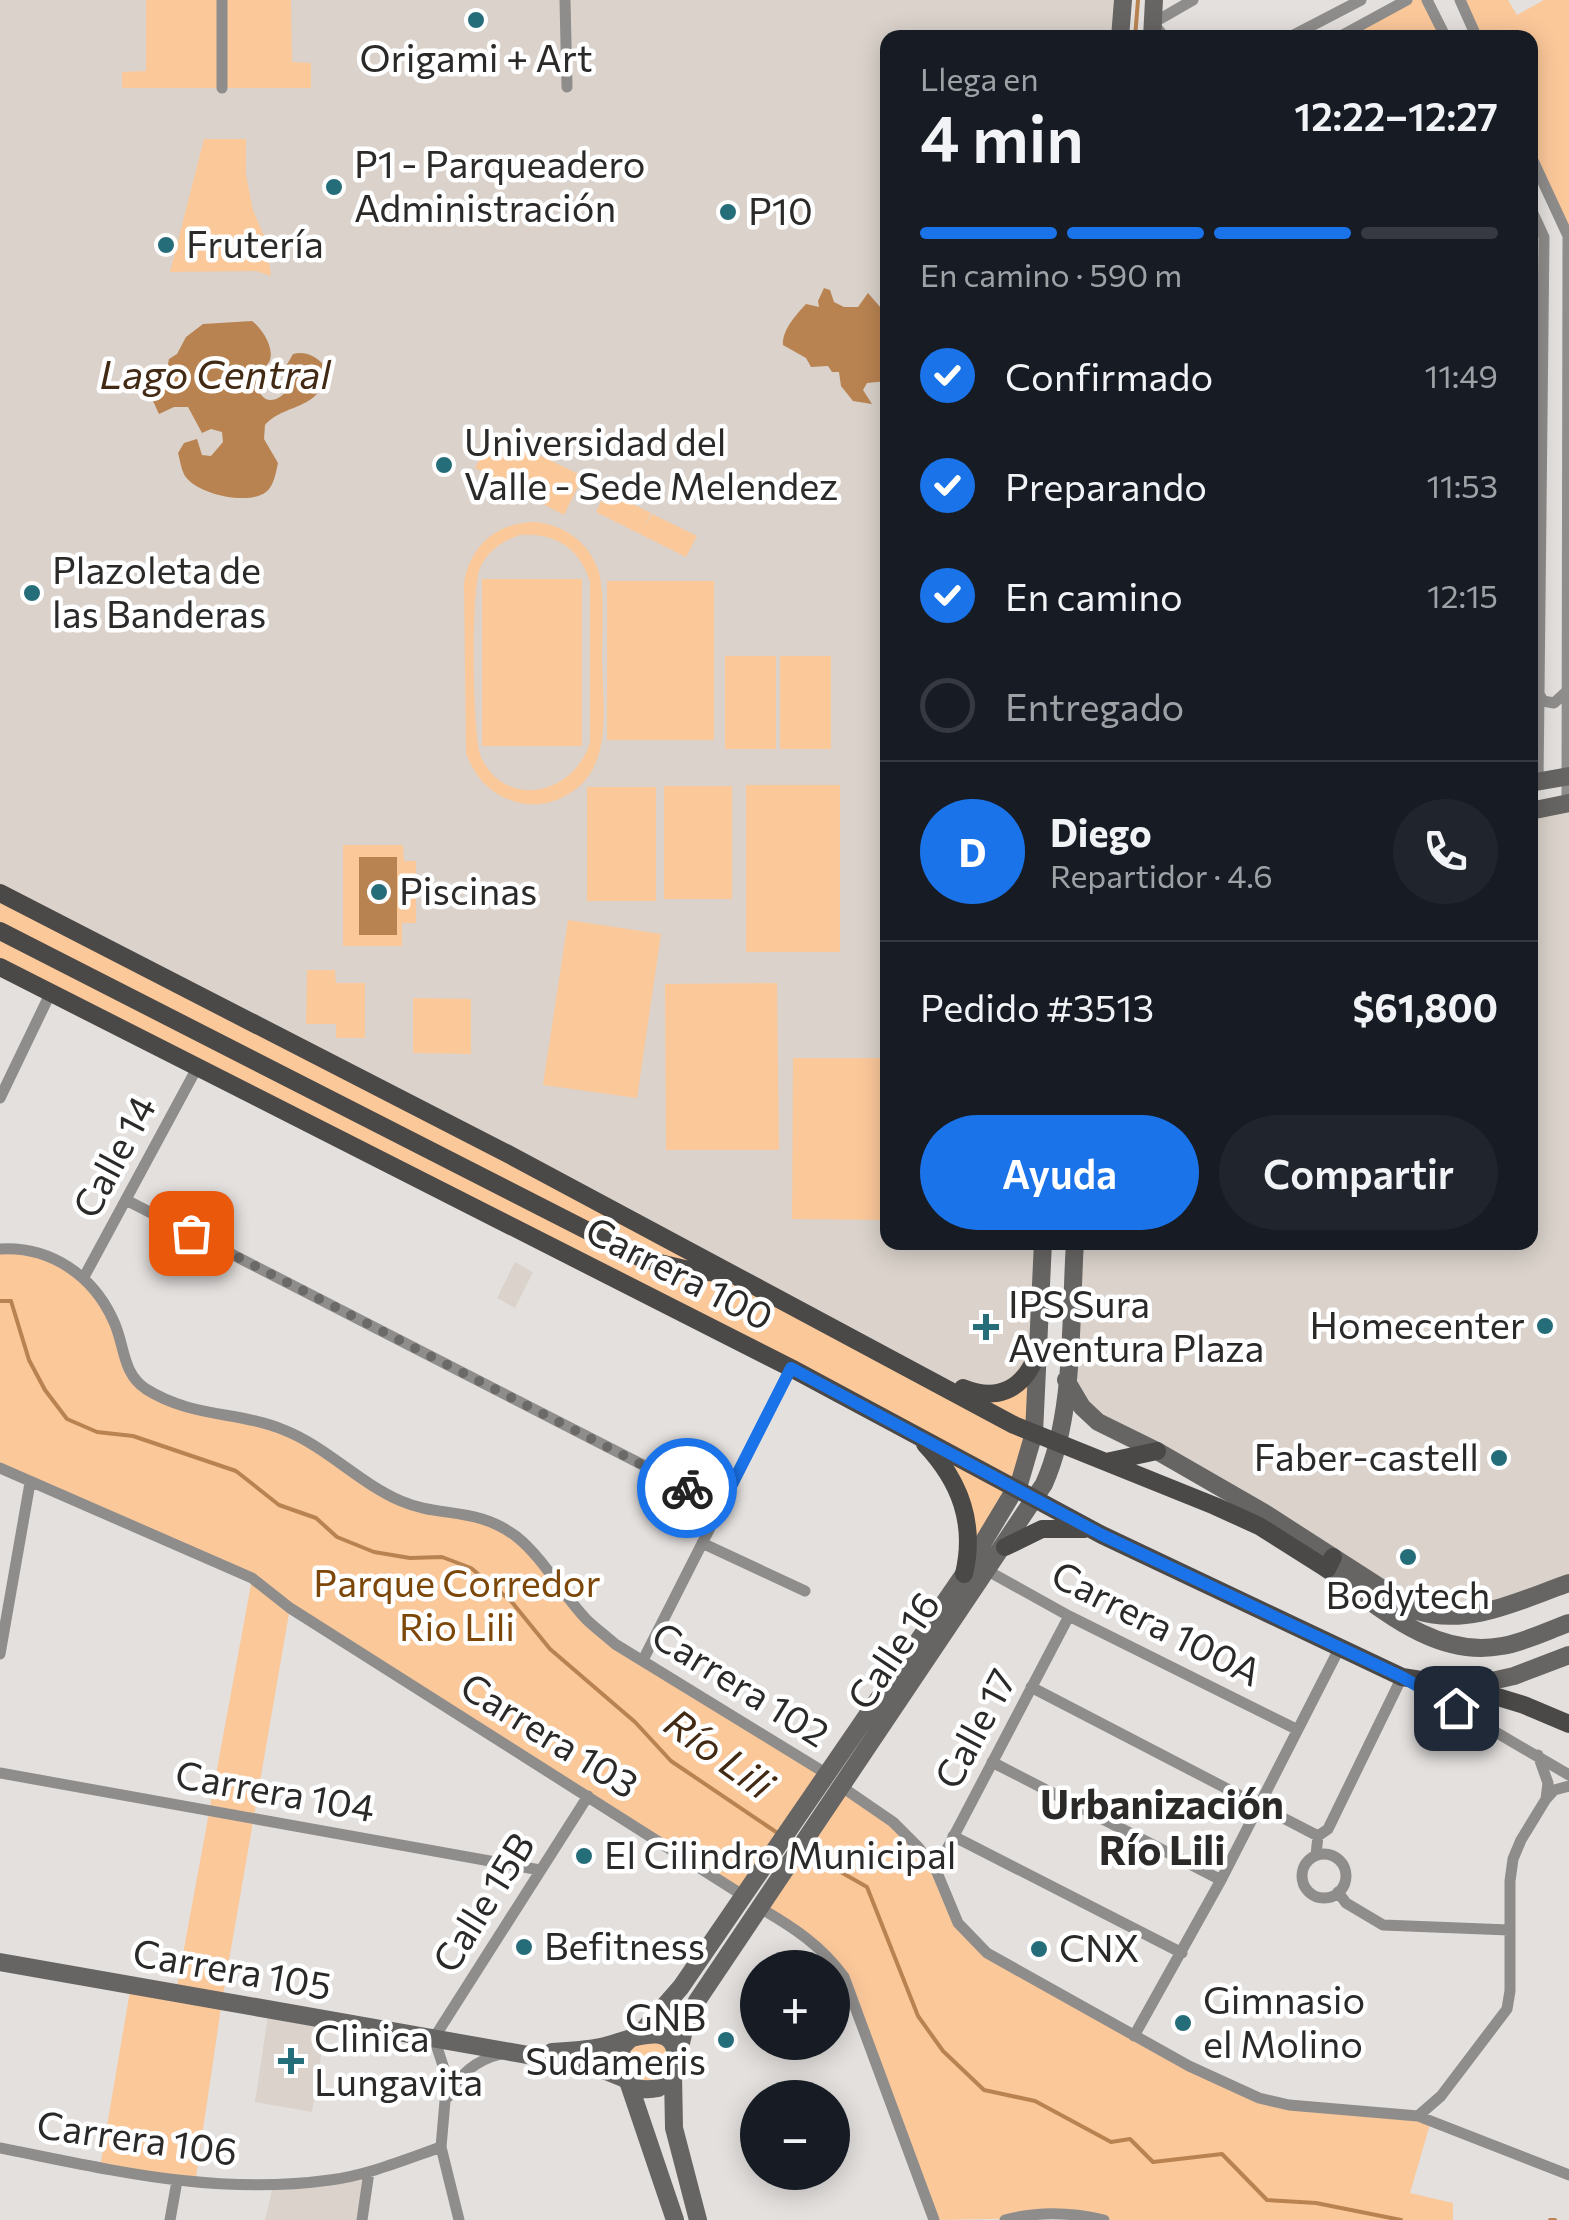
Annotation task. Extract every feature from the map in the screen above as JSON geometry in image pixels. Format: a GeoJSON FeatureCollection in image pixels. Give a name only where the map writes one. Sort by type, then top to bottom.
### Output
{"type":"FeatureCollection","features":[{"type":"Feature","properties":{"kind":"main road"},"geometry":{"type":"LineString","coordinates":[[1121,30],[1123,0]]}},
{"type":"Feature","properties":{"kind":"main road"},"geometry":{"type":"LineString","coordinates":[[1154,0],[1156,30]]}},
{"type":"Feature","properties":{"kind":"main road"},"geometry":{"type":"LineString","coordinates":[[1538,781],[1568,776]]}},
{"type":"Feature","properties":{"kind":"main road"},"geometry":{"type":"LineString","coordinates":[[1538,809],[1568,803]]}},
{"type":"Feature","properties":{"kind":"main road","name":"Carrera 100"},"geometry":{"type":"LineString","coordinates":[[0,892],[906,1364],[1014,1425],[1258,1526],[1418,1611],[1434,1616],[1474,1616],[1569,1583]]}},
{"type":"Feature","properties":{"kind":"main road"},"geometry":{"type":"LineString","coordinates":[[0,930],[643,1259],[693,1271],[732,1274]]}},
{"type":"Feature","properties":{"kind":"main road","name":"Carrera 100"},"geometry":{"type":"LineString","coordinates":[[0,967],[791,1368],[1102,1535],[1402,1677]]}},
{"type":"Feature","properties":{"kind":"main road","name":"Calle 16"},"geometry":{"type":"LineString","coordinates":[[698,2220],[674,2128],[674,2070],[684,2030],[697,2001],[816,1825],[835,1780],[1016,1488],[1034,1433],[1042,1250]]}},
{"type":"Feature","properties":{"kind":"main road","name":"Calle 16"},"geometry":{"type":"LineString","coordinates":[[637,2035],[682,1988],[800,1814],[835,1780],[1036,1499],[1060,1443],[1075,1250]]}},
{"type":"Feature","properties":{"kind":"main road"},"geometry":{"type":"LineString","coordinates":[[906,1364],[969,1391],[993,1395],[1021,1382],[1035,1359]]}},
{"type":"Feature","properties":{"kind":"main road","name":"Carrera 100"},"geometry":{"type":"LineString","coordinates":[[1066,1380],[1082,1407],[1098,1422],[1157,1451],[1330,1563],[1420,1634],[1468,1646],[1505,1646],[1569,1623]]}},
{"type":"Feature","properties":{"kind":"main road"},"geometry":{"type":"LineString","coordinates":[[914,1432],[948,1471],[962,1500],[969,1540],[964,1574]]}},
{"type":"Feature","properties":{"kind":"main road"},"geometry":{"type":"LineString","coordinates":[[1106,1462],[1157,1451]]}},
{"type":"Feature","properties":{"kind":"main road"},"geometry":{"type":"LineString","coordinates":[[1005,1546],[1029,1533],[1056,1527],[1102,1535]]}},
{"type":"Feature","properties":{"kind":"main road"},"geometry":{"type":"LineString","coordinates":[[1465,1687],[1514,1676],[1569,1655]]}},
{"type":"Feature","properties":{"kind":"main road"},"geometry":{"type":"LineString","coordinates":[[1402,1677],[1465,1687],[1524,1704],[1569,1724]]}},
{"type":"Feature","properties":{"kind":"main road","name":"Carrera 105"},"geometry":{"type":"LineString","coordinates":[[0,1962],[596,2067],[626,2081]]}},
{"type":"Feature","properties":{"kind":"main road"},"geometry":{"type":"LineString","coordinates":[[626,2081],[648,2090],[658,2088],[674,2070],[674,2051],[666,2040],[654,2034],[637,2035],[619,2055],[626,2081],[675,2220]]}},
{"type":"Feature","properties":{"kind":"main road","name":"Carrera 105"},"geometry":{"type":"LineString","coordinates":[[512,2052],[581,2050],[637,2035]]}},
{"type":"Feature","properties":{"kind":"street"},"geometry":{"type":"LineString","coordinates":[[222,0],[222,88]]}},
{"type":"Feature","properties":{"kind":"street"},"geometry":{"type":"LineString","coordinates":[[565,0],[567,87]]}},
{"type":"Feature","properties":{"kind":"street"},"geometry":{"type":"LineString","coordinates":[[1159,30],[1193,0]]}},
{"type":"Feature","properties":{"kind":"street"},"geometry":{"type":"LineString","coordinates":[[1304,30],[1361,0]]}},
{"type":"Feature","properties":{"kind":"street"},"geometry":{"type":"LineString","coordinates":[[1352,30],[1407,0]]}},
{"type":"Feature","properties":{"kind":"street"},"geometry":{"type":"LineString","coordinates":[[1427,0],[1442,30]]}},
{"type":"Feature","properties":{"kind":"street"},"geometry":{"type":"LineString","coordinates":[[1460,0],[1473,30]]}},
{"type":"Feature","properties":{"kind":"street"},"geometry":{"type":"LineString","coordinates":[[1321,30],[1324,20]]}},
{"type":"Feature","properties":{"kind":"street"},"geometry":{"type":"LineString","coordinates":[[1538,171],[1568,236],[1568,803]]}},
{"type":"Feature","properties":{"kind":"street"},"geometry":{"type":"LineString","coordinates":[[1538,224],[1544,236],[1538,694],[1544,701],[1554,702],[1567,691]]}},
{"type":"Feature","properties":{"kind":"street"},"geometry":{"type":"LineString","coordinates":[[1544,236],[1568,236]]}},
{"type":"Feature","properties":{"kind":"street"},"geometry":{"type":"LineString","coordinates":[[0,1098],[52,992]]}},
{"type":"Feature","properties":{"kind":"street","name":"Calle 14"},"geometry":{"type":"LineString","coordinates":[[84,1277],[198,1066]]}},
{"type":"Feature","properties":{"kind":"street"},"geometry":{"type":"LineString","coordinates":[[126,1200],[721,1506]]}},
{"type":"Feature","properties":{"kind":"street","name":"Carrera 102"},"geometry":{"type":"LineString","coordinates":[[0,1249],[32,1251],[55,1259],[84,1277],[116,1324],[128,1368],[140,1385],[163,1399],[191,1411],[278,1428],[306,1439],[405,1503],[463,1512],[515,1536],[535,1554],[586,1618],[615,1644],[835,1780],[893,1822],[936,1870],[958,1923],[987,1953],[1188,2066],[1259,2098],[1289,2105],[1418,2116],[1569,2175]]}},
{"type":"Feature","properties":{"kind":"street"},"geometry":{"type":"LineString","coordinates":[[643,1660],[791,1368]]}},
{"type":"Feature","properties":{"kind":"street","name":"Carrera 103"},"geometry":{"type":"LineString","coordinates":[[0,1468],[252,1578],[290,1608],[744,1896]]}},
{"type":"Feature","properties":{"kind":"street"},"geometry":{"type":"LineString","coordinates":[[0,1654],[30,1483]]}},
{"type":"Feature","properties":{"kind":"street"},"geometry":{"type":"LineString","coordinates":[[702,1543],[805,1591]]}},
{"type":"Feature","properties":{"kind":"street","name":"Carrera 100A"},"geometry":{"type":"LineString","coordinates":[[988,1571],[1296,1730]]}},
{"type":"Feature","properties":{"kind":"street","name":"Calle 17"},"geometry":{"type":"LineString","coordinates":[[936,1870],[1069,1616]]}},
{"type":"Feature","properties":{"kind":"street"},"geometry":{"type":"LineString","coordinates":[[1134,2036],[1221,1880],[1339,1648]]}},
{"type":"Feature","properties":{"kind":"street"},"geometry":{"type":"LineString","coordinates":[[1316,1855],[1318,1836],[1328,1829],[1402,1677]]}},
{"type":"Feature","properties":{"kind":"street","name":"Carrera 100"},"geometry":{"type":"LineString","coordinates":[[1402,1677],[1569,1775]]}},
{"type":"Feature","properties":{"kind":"street"},"geometry":{"type":"LineString","coordinates":[[1031,1687],[1318,1836]]}},
{"type":"Feature","properties":{"kind":"street"},"geometry":{"type":"LineString","coordinates":[[1538,1755],[1548,1784],[1546,1799]]}},
{"type":"Feature","properties":{"kind":"street"},"geometry":{"type":"LineString","coordinates":[[992,1762],[1221,1880]]}},
{"type":"Feature","properties":{"kind":"street","name":"Carrera 104"},"geometry":{"type":"LineString","coordinates":[[0,1773],[540,1870]]}},
{"type":"Feature","properties":{"kind":"street"},"geometry":{"type":"LineString","coordinates":[[1418,2116],[1441,2096],[1507,2010],[1510,1881],[1514,1860],[1546,1799],[1554,1790],[1569,1786]]}},
{"type":"Feature","properties":{"kind":"street","name":"Calle 15B"},"geometry":{"type":"LineString","coordinates":[[434,2038],[588,1796]]}},
{"type":"Feature","properties":{"kind":"street"},"geometry":{"type":"LineString","coordinates":[[954,1836],[1182,1952]]}},
{"type":"Feature","properties":{"kind":"street"},"geometry":{"type":"LineString","coordinates":[[1316,1855],[1334,1856],[1343,1865],[1345,1882],[1338,1892],[1324,1898],[1305,1887],[1302,1872],[1310,1859],[1316,1855]]}},
{"type":"Feature","properties":{"kind":"street"},"geometry":{"type":"LineString","coordinates":[[1338,1892],[1356,1910],[1383,1925],[1509,1930]]}},
{"type":"Feature","properties":{"kind":"street"},"geometry":{"type":"LineString","coordinates":[[760,1908],[812,1942],[829,1956],[844,1977],[934,2220]]}},
{"type":"Feature","properties":{"kind":"street"},"geometry":{"type":"LineString","coordinates":[[434,2038],[447,2078],[441,2147],[458,2220]]}},
{"type":"Feature","properties":{"kind":"street"},"geometry":{"type":"LineString","coordinates":[[446,2101],[463,2073],[476,2063],[512,2052]]}},
{"type":"Feature","properties":{"kind":"street","name":"Carrera 106"},"geometry":{"type":"LineString","coordinates":[[0,2148],[177,2181],[273,2186],[370,2172],[441,2147]]}},
{"type":"Feature","properties":{"kind":"street"},"geometry":{"type":"LineString","coordinates":[[362,2220],[370,2172]]}},
{"type":"Feature","properties":{"kind":"street"},"geometry":{"type":"LineString","coordinates":[[170,2220],[177,2181]]}},
{"type":"Feature","properties":{"kind":"street"},"geometry":{"type":"LineString","coordinates":[[1004,2220],[1065,2213],[1104,2220]]}},
{"type":"Feature","properties":{"kind":"shaded area","name":"Universidad del Valle - Sede Melendez"},"geometry":{"type":"Polygon","coordinates":[[[0,0],[1123,0],[1121,30],[880,30],[880,1250],[1043,1250],[1038,1323],[1021,1382],[969,1391],[0,893],[0,0]]]}},
{"type":"Feature","properties":{"kind":"shaded area"},"geometry":{"type":"Polygon","coordinates":[[[1538,237],[1544,237],[1538,782],[1538,237]]]}},
{"type":"Feature","properties":{"kind":"shaded area"},"geometry":{"type":"Polygon","coordinates":[[[1569,803],[1569,1583],[1434,1616],[1157,1451],[1073,1396],[1075,1250],[1538,1250],[1538,809],[1569,803]]]}},
{"type":"Feature","properties":{"kind":"shaded area"},"geometry":{"type":"Polygon","coordinates":[[[515,1262],[533,1272],[515,1308],[497,1298],[515,1262]]]}},
{"type":"Feature","properties":{"kind":"shaded area","name":"Clinica Lungavita"},"geometry":{"type":"Polygon","coordinates":[[[269,2009],[327,2019],[312,2112],[255,2102],[269,2009]]]}},
{"type":"Feature","properties":{"kind":"shaded area"},"geometry":{"type":"Polygon","coordinates":[[[369,2172],[362,2220],[265,2220],[273,2186],[369,2172]]]}},
{"type":"Feature","properties":{"kind":"green space"},"geometry":{"type":"Polygon","coordinates":[[[146,0],[291,0],[292,62],[311,63],[311,88],[122,88],[122,72],[146,71],[146,0]]]}},
{"type":"Feature","properties":{"kind":"green space"},"geometry":{"type":"Polygon","coordinates":[[[1407,0],[1427,0],[1442,30],[1352,30],[1407,0]]]}},
{"type":"Feature","properties":{"kind":"green space"},"geometry":{"type":"Polygon","coordinates":[[[1460,0],[1508,0],[1517,15],[1544,0],[1569,0],[1569,236],[1538,171],[1538,30],[1474,30],[1460,0]]]}},
{"type":"Feature","properties":{"kind":"green space"},"geometry":{"type":"Polygon","coordinates":[[[204,139],[246,139],[246,175],[253,210],[266,241],[271,276],[256,271],[170,272],[204,139]]]}},
{"type":"Feature","properties":{"kind":"green space"},"geometry":{"type":"Polygon","coordinates":[[[493,433],[583,476],[564,515],[475,468],[493,433]]]}},
{"type":"Feature","properties":{"kind":"green space"},"geometry":{"type":"Polygon","coordinates":[[[606,491],[651,513],[645,526],[652,514],[697,536],[686,557],[596,512],[606,491]]]}},
{"type":"Feature","properties":{"kind":"green space"},"geometry":{"type":"Polygon","coordinates":[[[522,523],[558,527],[583,544],[599,572],[603,603],[604,715],[599,753],[581,784],[560,799],[537,804],[510,800],[493,791],[474,771],[466,753],[467,569],[488,538],[522,523]],[[533,535],[508,540],[487,556],[480,568],[475,603],[474,694],[481,757],[492,774],[506,785],[523,790],[556,784],[570,774],[590,742],[590,582],[573,551],[555,540],[533,535]]]}},
{"type":"Feature","properties":{"kind":"green space"},"geometry":{"type":"Polygon","coordinates":[[[482,579],[582,579],[582,746],[482,746],[482,579]]]}},
{"type":"Feature","properties":{"kind":"green space"},"geometry":{"type":"Polygon","coordinates":[[[607,581],[714,581],[714,740],[607,740],[607,581]]]}},
{"type":"Feature","properties":{"kind":"green space"},"geometry":{"type":"Polygon","coordinates":[[[725,656],[776,656],[776,749],[725,749],[725,656]]]}},
{"type":"Feature","properties":{"kind":"green space"},"geometry":{"type":"Polygon","coordinates":[[[780,656],[831,656],[831,749],[780,749],[780,656]]]}},
{"type":"Feature","properties":{"kind":"green space"},"geometry":{"type":"Polygon","coordinates":[[[746,785],[840,785],[840,952],[746,952],[746,785]]]}},
{"type":"Feature","properties":{"kind":"green space"},"geometry":{"type":"Polygon","coordinates":[[[664,786],[732,786],[732,899],[664,899],[664,786]]]}},
{"type":"Feature","properties":{"kind":"green space"},"geometry":{"type":"Polygon","coordinates":[[[587,787],[656,787],[656,901],[587,901],[587,787]]]}},
{"type":"Feature","properties":{"kind":"green space","name":"Piscinas"},"geometry":{"type":"Polygon","coordinates":[[[343,845],[403,845],[404,861],[416,861],[416,923],[402,923],[402,946],[343,946],[343,845]]]}},
{"type":"Feature","properties":{"kind":"green space"},"geometry":{"type":"Polygon","coordinates":[[[0,893],[906,1364],[981,1395],[1028,1374],[1031,1451],[964,1574],[967,1519],[914,1432],[0,967],[0,893]]]}},
{"type":"Feature","properties":{"kind":"green space"},"geometry":{"type":"Polygon","coordinates":[[[568,920],[661,934],[637,1098],[543,1085],[568,920]]]}},
{"type":"Feature","properties":{"kind":"green space"},"geometry":{"type":"Polygon","coordinates":[[[307,970],[335,970],[336,983],[365,983],[365,1038],[336,1038],[336,1024],[306,1024],[307,970]]]}},
{"type":"Feature","properties":{"kind":"green space"},"geometry":{"type":"Polygon","coordinates":[[[777,983],[779,1150],[666,1150],[665,984],[777,983]]]}},
{"type":"Feature","properties":{"kind":"green space"},"geometry":{"type":"Polygon","coordinates":[[[413,998],[471,999],[471,1054],[413,1053],[413,998]]]}},
{"type":"Feature","properties":{"kind":"green space"},"geometry":{"type":"Polygon","coordinates":[[[793,1058],[880,1058],[880,1220],[792,1219],[793,1058]]]}},
{"type":"Feature","properties":{"kind":"green space","name":"Parque Corredor Rio Lili"},"geometry":{"type":"Polygon","coordinates":[[[0,1249],[55,1259],[101,1296],[127,1369],[163,1399],[279,1428],[405,1503],[463,1512],[515,1536],[586,1619],[827,1774],[744,1896],[290,1608],[222,2001],[195,2184],[100,2167],[131,1985],[176,1992],[252,1579],[0,1468],[0,1249]]]}},
{"type":"Feature","properties":{"kind":"green space"},"geometry":{"type":"Polygon","coordinates":[[[842,1787],[918,1847],[958,1923],[987,1953],[1259,2098],[1431,2121],[1410,2193],[1453,2203],[1453,2220],[934,2220],[850,1993],[850,1950],[819,1950],[760,1908],[842,1787]]]}},
{"type":"Feature","properties":{"kind":"green space"},"geometry":{"type":"Polygon","coordinates":[[[654,2034],[676,2058],[648,2091],[618,2063],[619,2055],[654,2034]]]}},
{"type":"Feature","properties":{"kind":"water"},"geometry":{"type":"Polygon","coordinates":[[[824,288],[830,290],[834,302],[844,307],[858,307],[868,293],[880,307],[880,382],[867,383],[863,390],[872,404],[853,401],[841,386],[839,372],[832,372],[828,366],[811,367],[806,358],[783,345],[794,318],[806,304],[819,307],[824,288]]]}},
{"type":"Feature","properties":{"kind":"water","name":"Lago Central"},"geometry":{"type":"Polygon","coordinates":[[[252,321],[271,351],[269,362],[256,375],[263,396],[278,398],[290,387],[285,368],[293,354],[305,353],[319,360],[323,378],[313,397],[265,425],[264,439],[278,463],[269,489],[258,496],[236,498],[211,493],[191,482],[178,453],[184,443],[197,439],[202,455],[211,456],[223,442],[222,432],[211,429],[202,433],[188,407],[174,407],[159,414],[153,401],[165,381],[169,359],[177,354],[186,337],[203,324],[252,321]]]}},
{"type":"Feature","properties":{"kind":"water"},"geometry":{"type":"Polygon","coordinates":[[[359,857],[397,857],[397,935],[359,935],[359,857]]]}},
{"type":"Feature","properties":{"kind":"waterway"},"geometry":{"type":"LineString","coordinates":[[1136,30],[1138,0]]}},
{"type":"Feature","properties":{"kind":"waterway","name":"Río Lili"},"geometry":{"type":"LineString","coordinates":[[0,1301],[11,1301],[29,1360],[67,1419],[97,1432],[133,1436],[236,1471],[279,1505],[316,1518],[337,1537],[374,1552],[410,1558],[442,1557],[471,1568],[511,1601],[550,1649],[635,1722],[671,1761],[779,1834]]}},
{"type":"Feature","properties":{"kind":"waterway","name":"Río Lili"},"geometry":{"type":"LineString","coordinates":[[804,1851],[867,1887],[918,2016],[943,2051],[984,2090],[1035,2101],[1111,2142],[1130,2139],[1153,2162],[1222,2154],[1267,2200],[1316,2203],[1401,2220]]}},
{"type":"Feature","properties":{"kind":"waterway","name":"Río Lili"},"geometry":{"type":"LineString","coordinates":[[1550,2220],[1555,2220]]}},
{"type":"Feature","properties":{"kind":"way so far"},"geometry":{"type":"LineString","coordinates":[[191,1233],[687,1488]]}},
{"type":"Feature","properties":{"kind":"place","name":"Origami + Art"},"geometry":{"type":"Point","coordinates":[476,20]}},
{"type":"Feature","properties":{"kind":"place","name":"P1 - Parqueadero Administración"},"geometry":{"type":"Point","coordinates":[334,187]}},
{"type":"Feature","properties":{"kind":"place","name":"P10"},"geometry":{"type":"Point","coordinates":[728,212]}},
{"type":"Feature","properties":{"kind":"place","name":"Frutería"},"geometry":{"type":"Point","coordinates":[166,245]}},
{"type":"Feature","properties":{"kind":"place","name":"Universidad del Valle - Sede Melendez"},"geometry":{"type":"Point","coordinates":[444,465]}},
{"type":"Feature","properties":{"kind":"place","name":"Plazoleta de las Banderas"},"geometry":{"type":"Point","coordinates":[32,593]}},
{"type":"Feature","properties":{"kind":"place","name":"Piscinas"},"geometry":{"type":"Point","coordinates":[379,892]}},
{"type":"Feature","properties":{"kind":"place","name":"Homecenter"},"geometry":{"type":"Point","coordinates":[1545,1326]}},
{"type":"Feature","properties":{"kind":"place","name":"IPS Sura Aventura Plaza"},"geometry":{"type":"Point","coordinates":[986,1327]}},
{"type":"Feature","properties":{"kind":"place","name":"Faber-castell"},"geometry":{"type":"Point","coordinates":[1499,1458]}},
{"type":"Feature","properties":{"kind":"place","name":"Bodytech"},"geometry":{"type":"Point","coordinates":[1408,1557]}},
{"type":"Feature","properties":{"kind":"place","name":"El Cilindro Municipal"},"geometry":{"type":"Point","coordinates":[584,1856]}},
{"type":"Feature","properties":{"kind":"place","name":"Befitness"},"geometry":{"type":"Point","coordinates":[524,1947]}},
{"type":"Feature","properties":{"kind":"place","name":"CNX"},"geometry":{"type":"Point","coordinates":[1039,1949]}},
{"type":"Feature","properties":{"kind":"place","name":"Gimnasio el Molino"},"geometry":{"type":"Point","coordinates":[1183,2023]}},
{"type":"Feature","properties":{"kind":"place","name":"GNB Sudameris"},"geometry":{"type":"Point","coordinates":[726,2040]}},
{"type":"Feature","properties":{"kind":"place","name":"Clinica Lungavita"},"geometry":{"type":"Point","coordinates":[291,2061]}},
{"type":"Feature","properties":{"kind":"district","name":"Urbanización Río Lili"},"geometry":{"type":"Point","coordinates":[1162,1828]}},
{"type":"Feature","properties":{"kind":"route"},"geometry":{"type":"LineString","coordinates":[[687,1488],[721,1506],[791,1368],[1102,1535],[1402,1677],[1456,1708]]}}]}
